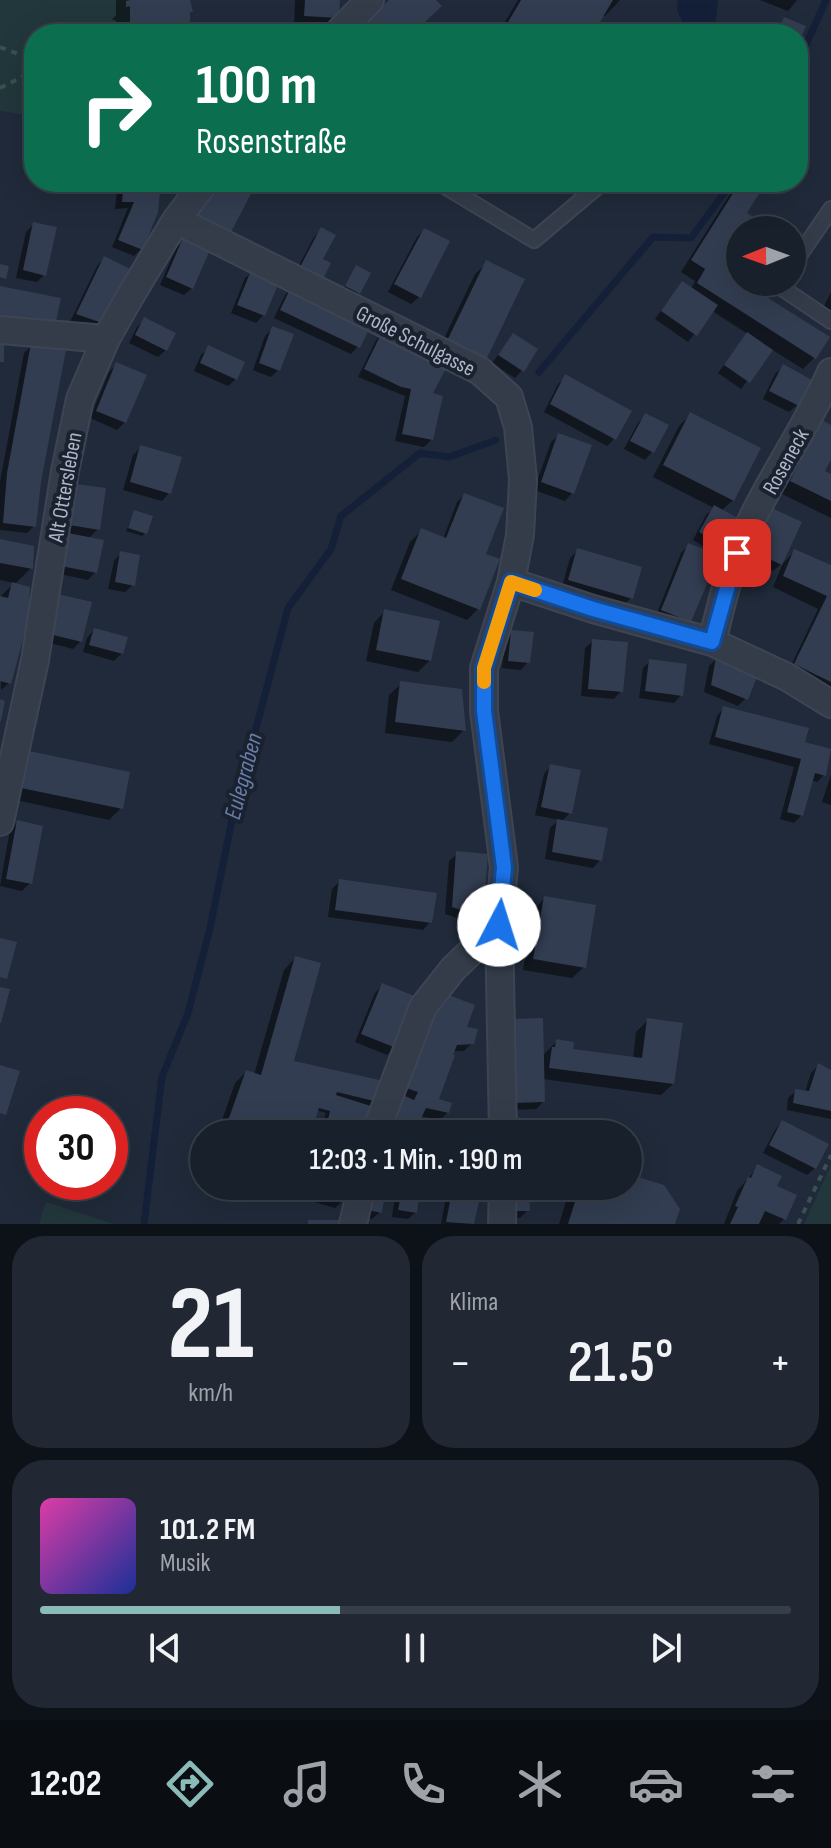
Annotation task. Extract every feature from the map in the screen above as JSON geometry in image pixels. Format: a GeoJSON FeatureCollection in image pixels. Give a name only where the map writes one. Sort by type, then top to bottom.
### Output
{"type":"FeatureCollection","features":[{"type":"Feature","properties":{"kind":"street"},"geometry":{"type":"LineString","coordinates":[[347,24],[370,0]]}},
{"type":"Feature","properties":{"kind":"street","name":"Alt Ottersleben"},"geometry":{"type":"LineString","coordinates":[[0,822],[35,660],[65,471],[80,399],[106,339],[176,220],[197,192]]}},
{"type":"Feature","properties":{"kind":"street","name":"Große Schulgasse"},"geometry":{"type":"LineString","coordinates":[[176,220],[480,371],[509,397],[518,427],[523,480],[520,535],[511,582],[484,668],[484,711],[504,867],[499,925],[503,1120]]}},
{"type":"Feature","properties":{"kind":"street"},"geometry":{"type":"LineString","coordinates":[[0,330],[106,339]]}},
{"type":"Feature","properties":{"kind":"street","name":"Roseneck"},"geometry":{"type":"LineString","coordinates":[[712,642],[730,573],[745,534],[820,398],[831,372]]}},
{"type":"Feature","properties":{"kind":"street"},"geometry":{"type":"LineString","coordinates":[[511,582],[593,609],[712,642],[787,677],[831,704]]}},
{"type":"Feature","properties":{"kind":"street"},"geometry":{"type":"LineString","coordinates":[[380,1120],[423,1007],[453,969],[499,925]]}},
{"type":"Feature","properties":{"kind":"street"},"geometry":{"type":"LineString","coordinates":[[353,1224],[359,1200]]}},
{"type":"Feature","properties":{"kind":"street"},"geometry":{"type":"LineString","coordinates":[[502,1224],[503,1200]]}},
{"type":"Feature","properties":{"kind":"lane"},"geometry":{"type":"LineString","coordinates":[[455,192],[534,240],[591,192]]}},
{"type":"Feature","properties":{"kind":"lane"},"geometry":{"type":"LineString","coordinates":[[806,246],[831,209]]}},
{"type":"Feature","properties":{"kind":"lane"},"geometry":{"type":"LineString","coordinates":[[796,296],[831,321]]}},
{"type":"Feature","properties":{"kind":"path"},"geometry":{"type":"LineString","coordinates":[[0,47],[24,56]]}},
{"type":"Feature","properties":{"kind":"path"},"geometry":{"type":"LineString","coordinates":[[0,88],[24,76]]}},
{"type":"Feature","properties":{"kind":"path"},"geometry":{"type":"LineString","coordinates":[[798,1224],[831,1155]]}},
{"type":"Feature","properties":{"kind":"green space"},"geometry":{"type":"Polygon","coordinates":[[[0,0],[130,0],[126,6],[130,6],[130,23],[126,24],[24,24],[24,115],[0,111],[0,0]]]}},
{"type":"Feature","properties":{"kind":"green space"},"geometry":{"type":"Polygon","coordinates":[[[831,1165],[831,1224],[804,1224],[831,1165]]]}},
{"type":"Feature","properties":{"kind":"green space"},"geometry":{"type":"Polygon","coordinates":[[[46,1202],[114,1224],[39,1224],[46,1202]]]}},
{"type":"Feature","properties":{"kind":"water"},"geometry":{"type":"Polygon","coordinates":[[[678,0],[718,0],[716,24],[683,24],[677,10],[678,0]]]}},
{"type":"Feature","properties":{"kind":"building"},"geometry":{"type":"Polygon","coordinates":[[[190,0],[193,12],[190,12],[190,24],[126,24],[130,23],[130,6],[126,7],[126,1],[190,0]]]}},
{"type":"Feature","properties":{"kind":"building"},"geometry":{"type":"Polygon","coordinates":[[[305,0],[340,0],[339,18],[304,16],[305,0]]]}},
{"type":"Feature","properties":{"kind":"building"},"geometry":{"type":"Polygon","coordinates":[[[389,0],[436,0],[442,6],[423,24],[364,24],[389,0]]]}},
{"type":"Feature","properties":{"kind":"building"},"geometry":{"type":"Polygon","coordinates":[[[521,0],[613,0],[599,24],[507,24],[521,0]]]}},
{"type":"Feature","properties":{"kind":"building"},"geometry":{"type":"Polygon","coordinates":[[[784,17],[801,24],[781,24],[784,17]]]}},
{"type":"Feature","properties":{"kind":"building"},"geometry":{"type":"Polygon","coordinates":[[[123,192],[160,192],[158,212],[143,250],[118,240],[134,202],[122,202],[123,192]]]}},
{"type":"Feature","properties":{"kind":"building"},"geometry":{"type":"Polygon","coordinates":[[[211,192],[252,192],[230,234],[195,217],[211,192]]]}},
{"type":"Feature","properties":{"kind":"building"},"geometry":{"type":"Polygon","coordinates":[[[734,192],[760,192],[747,213],[752,216],[726,216],[726,296],[765,296],[830,337],[816,359],[697,283],[705,269],[691,260],[734,192]]]}},
{"type":"Feature","properties":{"kind":"building"},"geometry":{"type":"Polygon","coordinates":[[[33,222],[57,227],[46,276],[23,270],[33,222]]]}},
{"type":"Feature","properties":{"kind":"building"},"geometry":{"type":"Polygon","coordinates":[[[321,227],[336,235],[323,259],[331,263],[323,279],[300,267],[321,227]]]}},
{"type":"Feature","properties":{"kind":"building"},"geometry":{"type":"Polygon","coordinates":[[[424,228],[450,241],[421,298],[394,284],[424,228]]]}},
{"type":"Feature","properties":{"kind":"building"},"geometry":{"type":"Polygon","coordinates":[[[183,238],[210,250],[193,289],[166,277],[183,238]]]}},
{"type":"Feature","properties":{"kind":"building"},"geometry":{"type":"Polygon","coordinates":[[[104,256],[132,270],[105,324],[76,314],[104,256]]]}},
{"type":"Feature","properties":{"kind":"building"},"geometry":{"type":"Polygon","coordinates":[[[486,260],[525,279],[486,360],[447,341],[486,260]]]}},
{"type":"Feature","properties":{"kind":"building"},"geometry":{"type":"Polygon","coordinates":[[[0,264],[9,266],[6,279],[0,277],[0,264]]]}},
{"type":"Feature","properties":{"kind":"building"},"geometry":{"type":"Polygon","coordinates":[[[356,265],[371,273],[360,294],[345,286],[356,265]]]}},
{"type":"Feature","properties":{"kind":"building"},"geometry":{"type":"Polygon","coordinates":[[[252,268],[280,280],[265,316],[237,305],[252,268]]]}},
{"type":"Feature","properties":{"kind":"building"},"geometry":{"type":"Polygon","coordinates":[[[682,281],[718,305],[697,336],[661,311],[682,281]]]}},
{"type":"Feature","properties":{"kind":"building"},"geometry":{"type":"Polygon","coordinates":[[[292,285],[372,323],[360,348],[280,310],[292,285]]]}},
{"type":"Feature","properties":{"kind":"building"},"geometry":{"type":"Polygon","coordinates":[[[0,286],[61,298],[55,326],[0,315],[0,286]]]}},
{"type":"Feature","properties":{"kind":"building"},"geometry":{"type":"Polygon","coordinates":[[[144,317],[176,333],[167,351],[135,335],[144,317]]]}},
{"type":"Feature","properties":{"kind":"building"},"geometry":{"type":"Polygon","coordinates":[[[272,326],[294,334],[280,371],[259,363],[272,326]]]}},
{"type":"Feature","properties":{"kind":"building"},"geometry":{"type":"Polygon","coordinates":[[[383,330],[450,361],[433,393],[443,396],[433,440],[402,434],[411,389],[364,369],[383,330]]]}},
{"type":"Feature","properties":{"kind":"building"},"geometry":{"type":"Polygon","coordinates":[[[747,332],[773,350],[750,383],[724,365],[747,332]]]}},
{"type":"Feature","properties":{"kind":"building"},"geometry":{"type":"Polygon","coordinates":[[[513,333],[538,349],[524,372],[498,355],[513,333]]]}},
{"type":"Feature","properties":{"kind":"building"},"geometry":{"type":"Polygon","coordinates":[[[0,343],[4,343],[4,362],[0,362],[0,343]]]}},
{"type":"Feature","properties":{"kind":"building"},"geometry":{"type":"Polygon","coordinates":[[[31,343],[66,350],[41,482],[36,527],[3,523],[7,473],[31,343]]]}},
{"type":"Feature","properties":{"kind":"building"},"geometry":{"type":"Polygon","coordinates":[[[208,345],[245,362],[237,380],[200,363],[208,345]]]}},
{"type":"Feature","properties":{"kind":"building"},"geometry":{"type":"Polygon","coordinates":[[[116,362],[147,375],[126,423],[96,411],[116,362]]]}},
{"type":"Feature","properties":{"kind":"building"},"geometry":{"type":"Polygon","coordinates":[[[783,364],[812,380],[799,406],[769,391],[783,364]]]}},
{"type":"Feature","properties":{"kind":"building"},"geometry":{"type":"Polygon","coordinates":[[[565,374],[632,411],[616,440],[550,404],[565,374]]]}},
{"type":"Feature","properties":{"kind":"building"},"geometry":{"type":"Polygon","coordinates":[[[690,412],[761,448],[734,501],[663,465],[690,412]]]}},
{"type":"Feature","properties":{"kind":"building"},"geometry":{"type":"Polygon","coordinates":[[[645,413],[669,425],[654,453],[630,441],[645,413]]]}},
{"type":"Feature","properties":{"kind":"building"},"geometry":{"type":"Polygon","coordinates":[[[822,420],[831,425],[831,460],[825,471],[831,474],[831,501],[790,481],[822,420]]]}},
{"type":"Feature","properties":{"kind":"building"},"geometry":{"type":"Polygon","coordinates":[[[558,433],[592,445],[574,494],[541,482],[558,433]]]}},
{"type":"Feature","properties":{"kind":"building"},"geometry":{"type":"Polygon","coordinates":[[[140,445],[182,457],[171,494],[130,482],[140,445]]]}},
{"type":"Feature","properties":{"kind":"building"},"geometry":{"type":"Polygon","coordinates":[[[76,484],[106,488],[100,530],[69,525],[76,484]]]}},
{"type":"Feature","properties":{"kind":"building"},"geometry":{"type":"Polygon","coordinates":[[[464,493],[504,508],[486,554],[500,559],[480,610],[401,579],[421,528],[446,538],[464,493]]]}},
{"type":"Feature","properties":{"kind":"building"},"geometry":{"type":"Polygon","coordinates":[[[714,505],[738,518],[723,545],[699,532],[714,505]]]}},
{"type":"Feature","properties":{"kind":"building"},"geometry":{"type":"Polygon","coordinates":[[[772,508],[802,522],[782,565],[752,551],[772,508]]]}},
{"type":"Feature","properties":{"kind":"building"},"geometry":{"type":"Polygon","coordinates":[[[134,510],[153,516],[147,534],[128,528],[134,510]]]}},
{"type":"Feature","properties":{"kind":"building"},"geometry":{"type":"Polygon","coordinates":[[[68,533],[104,540],[97,573],[61,566],[68,533]]]}},
{"type":"Feature","properties":{"kind":"building"},"geometry":{"type":"Polygon","coordinates":[[[0,539],[34,546],[33,569],[0,563],[0,539]]]}},
{"type":"Feature","properties":{"kind":"building"},"geometry":{"type":"Polygon","coordinates":[[[688,543],[719,555],[691,622],[661,610],[688,543]]]}},
{"type":"Feature","properties":{"kind":"building"},"geometry":{"type":"Polygon","coordinates":[[[577,548],[642,567],[633,599],[568,580],[577,548]]]}},
{"type":"Feature","properties":{"kind":"building"},"geometry":{"type":"Polygon","coordinates":[[[794,549],[831,565],[831,682],[794,664],[827,596],[783,576],[794,549]]]}},
{"type":"Feature","properties":{"kind":"building"},"geometry":{"type":"Polygon","coordinates":[[[120,551],[140,555],[135,586],[115,582],[120,551]]]}},
{"type":"Feature","properties":{"kind":"building"},"geometry":{"type":"Polygon","coordinates":[[[12,582],[30,587],[28,621],[11,684],[0,681],[0,596],[8,598],[12,582]]]}},
{"type":"Feature","properties":{"kind":"building"},"geometry":{"type":"Polygon","coordinates":[[[58,594],[92,602],[82,642],[49,634],[58,594]]]}},
{"type":"Feature","properties":{"kind":"building"},"geometry":{"type":"Polygon","coordinates":[[[384,609],[440,621],[431,661],[376,650],[384,609]]]}},
{"type":"Feature","properties":{"kind":"building"},"geometry":{"type":"Polygon","coordinates":[[[94,628],[128,637],[123,654],[89,645],[94,628]]]}},
{"type":"Feature","properties":{"kind":"building"},"geometry":{"type":"Polygon","coordinates":[[[511,630],[534,632],[530,663],[508,661],[511,630]]]}},
{"type":"Feature","properties":{"kind":"building"},"geometry":{"type":"Polygon","coordinates":[[[592,639],[628,642],[623,692],[588,689],[592,639]]]}},
{"type":"Feature","properties":{"kind":"building"},"geometry":{"type":"Polygon","coordinates":[[[716,657],[758,674],[748,700],[711,685],[716,657]]]}},
{"type":"Feature","properties":{"kind":"building"},"geometry":{"type":"Polygon","coordinates":[[[649,659],[687,664],[683,696],[645,691],[649,659]]]}},
{"type":"Feature","properties":{"kind":"building"},"geometry":{"type":"Polygon","coordinates":[[[400,681],[462,689],[466,731],[395,722],[400,681]]]}},
{"type":"Feature","properties":{"kind":"building"},"geometry":{"type":"Polygon","coordinates":[[[0,699],[5,701],[1,721],[0,721],[0,699]]]}},
{"type":"Feature","properties":{"kind":"building"},"geometry":{"type":"Polygon","coordinates":[[[723,706],[809,728],[805,742],[831,749],[826,776],[815,773],[803,816],[787,812],[801,759],[715,737],[723,706]]]}},
{"type":"Feature","properties":{"kind":"building"},"geometry":{"type":"Polygon","coordinates":[[[29,751],[130,772],[123,809],[21,788],[29,751]]]}},
{"type":"Feature","properties":{"kind":"building"},"geometry":{"type":"Polygon","coordinates":[[[550,764],[581,770],[572,814],[541,807],[550,764]]]}},
{"type":"Feature","properties":{"kind":"building"},"geometry":{"type":"Polygon","coordinates":[[[557,819],[608,828],[602,861],[552,852],[557,819]]]}},
{"type":"Feature","properties":{"kind":"building"},"geometry":{"type":"Polygon","coordinates":[[[17,820],[43,826],[32,884],[6,879],[17,820]]]}},
{"type":"Feature","properties":{"kind":"building"},"geometry":{"type":"Polygon","coordinates":[[[456,851],[488,854],[483,918],[452,907],[456,851]]]}},
{"type":"Feature","properties":{"kind":"building"},"geometry":{"type":"Polygon","coordinates":[[[339,879],[437,893],[432,923],[335,910],[339,879]]]}},
{"type":"Feature","properties":{"kind":"building"},"geometry":{"type":"Polygon","coordinates":[[[544,896],[596,905],[586,968],[533,959],[544,896]]]}},
{"type":"Feature","properties":{"kind":"building"},"geometry":{"type":"Polygon","coordinates":[[[0,938],[17,942],[7,979],[0,977],[0,938]]]}},
{"type":"Feature","properties":{"kind":"building"},"geometry":{"type":"Polygon","coordinates":[[[295,956],[321,963],[294,1061],[384,1081],[378,1102],[337,1092],[336,1095],[374,1107],[370,1120],[328,1120],[330,1111],[319,1108],[315,1120],[229,1118],[246,1070],[261,1075],[295,956]]]}},
{"type":"Feature","properties":{"kind":"building"},"geometry":{"type":"Polygon","coordinates":[[[382,983],[417,997],[396,1048],[361,1034],[382,983]]]}},
{"type":"Feature","properties":{"kind":"building"},"geometry":{"type":"Polygon","coordinates":[[[0,987],[10,989],[1,1023],[0,1023],[0,987]]]}},
{"type":"Feature","properties":{"kind":"building"},"geometry":{"type":"Polygon","coordinates":[[[446,994],[475,1005],[467,1027],[478,1029],[474,1044],[457,1045],[439,1099],[452,1103],[449,1113],[426,1108],[420,1120],[391,1120],[403,1095],[414,1100],[418,1092],[406,1088],[429,1023],[446,994]]]}},
{"type":"Feature","properties":{"kind":"building"},"geometry":{"type":"Polygon","coordinates":[[[543,1018],[545,1102],[513,1103],[511,1019],[543,1018]]]}},
{"type":"Feature","properties":{"kind":"building"},"geometry":{"type":"Polygon","coordinates":[[[647,1018],[683,1023],[674,1084],[549,1068],[556,1039],[574,1042],[573,1049],[642,1058],[647,1018]]]}},
{"type":"Feature","properties":{"kind":"building"},"geometry":{"type":"Polygon","coordinates":[[[818,1063],[831,1070],[831,1111],[793,1103],[795,1089],[809,1091],[818,1063]]]}},
{"type":"Feature","properties":{"kind":"building"},"geometry":{"type":"Polygon","coordinates":[[[0,1065],[20,1071],[6,1115],[0,1113],[0,1065]]]}},
{"type":"Feature","properties":{"kind":"building"},"geometry":{"type":"Polygon","coordinates":[[[782,1120],[829,1144],[816,1169],[769,1145],[782,1120]]]}},
{"type":"Feature","properties":{"kind":"building"},"geometry":{"type":"Polygon","coordinates":[[[757,1164],[782,1176],[777,1186],[797,1195],[786,1220],[765,1211],[759,1224],[730,1224],[748,1177],[751,1178],[757,1164]]]}},
{"type":"Feature","properties":{"kind":"building"},"geometry":{"type":"Polygon","coordinates":[[[642,1178],[664,1185],[680,1209],[675,1224],[568,1224],[576,1200],[642,1200],[642,1178]]]}},
{"type":"Feature","properties":{"kind":"building"},"geometry":{"type":"Polygon","coordinates":[[[369,1200],[384,1200],[382,1213],[367,1210],[369,1200]]]}},
{"type":"Feature","properties":{"kind":"building"},"geometry":{"type":"Polygon","coordinates":[[[400,1200],[418,1200],[417,1213],[398,1210],[400,1200]]]}},
{"type":"Feature","properties":{"kind":"building"},"geometry":{"type":"Polygon","coordinates":[[[450,1200],[479,1200],[474,1224],[446,1222],[450,1200]]]}},
{"type":"Feature","properties":{"kind":"building"},"geometry":{"type":"Polygon","coordinates":[[[515,1200],[529,1200],[530,1211],[515,1211],[515,1200]]]}},
{"type":"Feature","properties":{"kind":"building"},"geometry":{"type":"Polygon","coordinates":[[[308,1220],[341,1220],[341,1224],[308,1224],[308,1220]]]}},
{"type":"Feature","properties":{"kind":"waterway","name":"Eulegraben"},"geometry":{"type":"LineString","coordinates":[[808,40],[826,0]]}},
{"type":"Feature","properties":{"kind":"waterway","name":"Eulegraben"},"geometry":{"type":"LineString","coordinates":[[539,372],[653,237],[691,238],[725,192]]}},
{"type":"Feature","properties":{"kind":"waterway","name":"Eulegraben"},"geometry":{"type":"LineString","coordinates":[[144,1224],[162,1077],[188,1013],[210,928],[233,815],[288,608],[331,549],[341,516],[420,453],[449,457],[496,440]]}},
{"type":"Feature","properties":{"kind":"slow traffic"},"geometry":{"type":"LineString","coordinates":[[484,682],[484,668],[511,582],[535,590]]}},
{"type":"Feature","properties":{"kind":"route"},"geometry":{"type":"LineString","coordinates":[[499,925],[504,867],[484,711],[484,668],[511,582],[593,609],[712,642],[737,553]]}}]}
